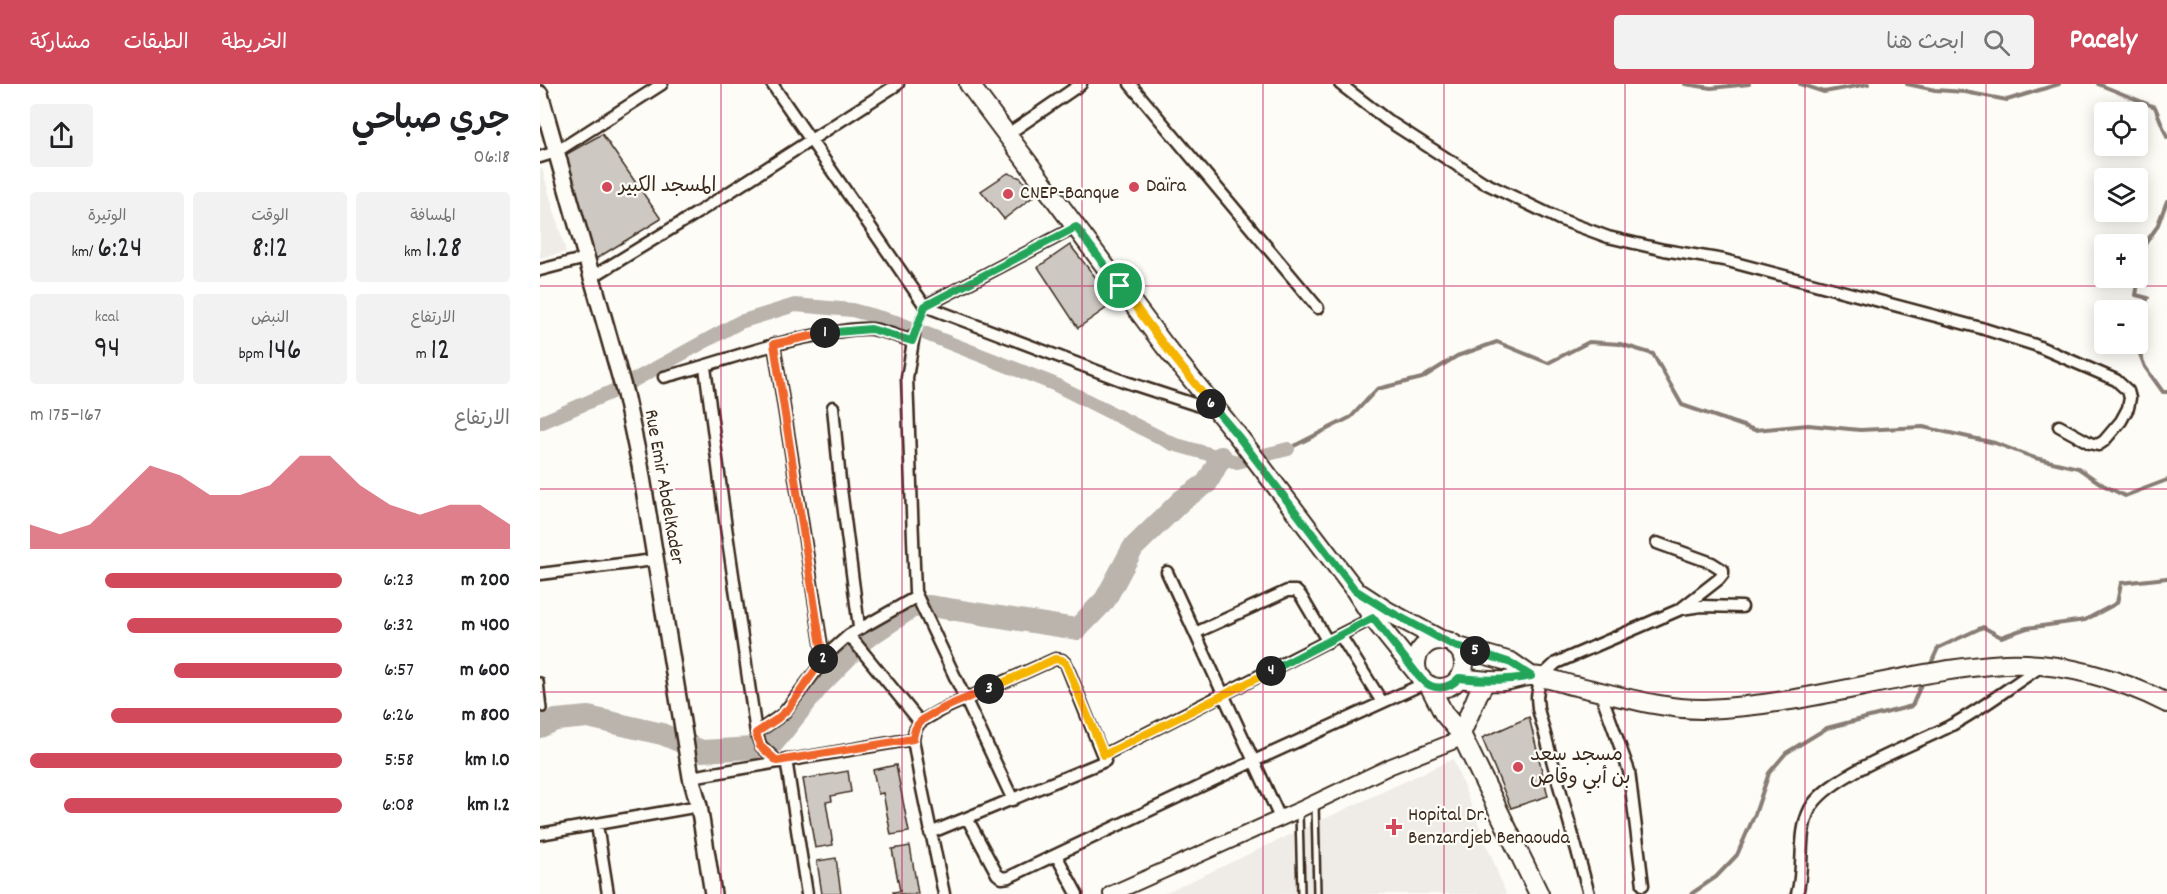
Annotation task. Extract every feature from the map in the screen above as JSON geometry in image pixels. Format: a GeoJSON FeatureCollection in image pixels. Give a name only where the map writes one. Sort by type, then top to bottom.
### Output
{"type":"FeatureCollection","features":[{"type":"Feature","properties":{"kind":"main road"},"geometry":{"type":"LineString","coordinates":[[969,84],[1164,345],[1238,436],[1355,590],[1373,618],[1424,681],[1444,714],[1461,736],[1539,894]]}},
{"type":"Feature","properties":{"kind":"main road","name":"Rue Emir AbdelKader"},"geometry":{"type":"LineString","coordinates":[[540,94],[625,394],[640,465],[654,560],[713,894]]}},
{"type":"Feature","properties":{"kind":"main road"},"geometry":{"type":"LineString","coordinates":[[1355,590],[1449,643],[1511,663],[1536,677],[1659,704],[1703,709],[1828,695],[1920,675],[2007,664],[2042,666],[2089,673],[2120,682],[2167,703]]}},
{"type":"Feature","properties":{"kind":"main road"},"geometry":{"type":"LineString","coordinates":[[1424,681],[1416,659],[1423,647],[1429,643],[1449,643],[1462,656],[1464,665],[1459,679],[1466,710],[1461,736]]}},
{"type":"Feature","properties":{"kind":"main road"},"geometry":{"type":"LineString","coordinates":[[1424,681],[1445,688],[1459,679],[1506,681],[1536,677]]}},
{"type":"Feature","properties":{"kind":"main road"},"geometry":{"type":"LineString","coordinates":[[1461,736],[1478,694],[1486,681]]}},
{"type":"Feature","properties":{"kind":"street"},"geometry":{"type":"LineString","coordinates":[[540,157],[556,152],[662,84]]}},
{"type":"Feature","properties":{"kind":"street"},"geometry":{"type":"LineString","coordinates":[[772,84],[925,306],[1126,382],[1218,412]]}},
{"type":"Feature","properties":{"kind":"street"},"geometry":{"type":"LineString","coordinates":[[592,277],[697,213],[898,84]]}},
{"type":"Feature","properties":{"kind":"street"},"geometry":{"type":"LineString","coordinates":[[1008,134],[1081,84]]}},
{"type":"Feature","properties":{"kind":"street"},"geometry":{"type":"LineString","coordinates":[[1130,84],[1318,308]]}},
{"type":"Feature","properties":{"kind":"street"},"geometry":{"type":"LineString","coordinates":[[1340,84],[1387,120],[1483,182],[1559,219],[1608,237],[1724,260],[1981,328],[2034,345],[2116,380],[2128,391],[2130,398],[2128,408],[2121,421],[2098,445],[2059,426]]}},
{"type":"Feature","properties":{"kind":"street"},"geometry":{"type":"LineString","coordinates":[[925,306],[1076,227]]}},
{"type":"Feature","properties":{"kind":"street"},"geometry":{"type":"LineString","coordinates":[[540,270],[586,258]]}},
{"type":"Feature","properties":{"kind":"street"},"geometry":{"type":"LineString","coordinates":[[664,377],[705,367],[774,344],[816,334],[871,329],[913,338],[907,378],[914,585],[919,603],[967,699],[1013,800]]}},
{"type":"Feature","properties":{"kind":"street"},"geometry":{"type":"LineString","coordinates":[[774,344],[824,661]]}},
{"type":"Feature","properties":{"kind":"street"},"geometry":{"type":"LineString","coordinates":[[705,367],[757,736],[760,746],[778,759],[807,894]]}},
{"type":"Feature","properties":{"kind":"street"},"geometry":{"type":"LineString","coordinates":[[757,736],[788,709],[824,661],[855,642],[859,627],[843,512],[833,407]]}},
{"type":"Feature","properties":{"kind":"street"},"geometry":{"type":"LineString","coordinates":[[1657,543],[1712,563],[1723,570],[1719,579],[1681,609]]}},
{"type":"Feature","properties":{"kind":"street"},"geometry":{"type":"LineString","coordinates":[[540,574],[654,560]]}},
{"type":"Feature","properties":{"kind":"street"},"geometry":{"type":"LineString","coordinates":[[1167,572],[1280,818]]}},
{"type":"Feature","properties":{"kind":"street"},"geometry":{"type":"LineString","coordinates":[[1196,633],[1287,591],[1296,591],[1328,642]]}},
{"type":"Feature","properties":{"kind":"street"},"geometry":{"type":"LineString","coordinates":[[859,627],[919,603]]}},
{"type":"Feature","properties":{"kind":"street"},"geometry":{"type":"LineString","coordinates":[[1589,894],[1538,709],[1536,677],[1556,663],[1681,609],[1701,606],[1742,607]]}},
{"type":"Feature","properties":{"kind":"street"},"geometry":{"type":"LineString","coordinates":[[1104,755],[1373,618]]}},
{"type":"Feature","properties":{"kind":"street"},"geometry":{"type":"LineString","coordinates":[[1340,635],[1382,702]]}},
{"type":"Feature","properties":{"kind":"street"},"geometry":{"type":"LineString","coordinates":[[855,642],[920,722]]}},
{"type":"Feature","properties":{"kind":"street"},"geometry":{"type":"LineString","coordinates":[[930,833],[1105,761],[1066,664],[1062,660],[1055,659],[967,699],[920,722],[915,730],[913,739],[930,833],[944,894]]}},
{"type":"Feature","properties":{"kind":"street"},"geometry":{"type":"LineString","coordinates":[[1797,894],[1801,879],[1804,828],[1810,808],[1828,788],[1862,768],[1952,725],[2042,666]]}},
{"type":"Feature","properties":{"kind":"street"},"geometry":{"type":"LineString","coordinates":[[968,818],[997,874],[1002,878],[1009,877],[1424,681]]}},
{"type":"Feature","properties":{"kind":"street"},"geometry":{"type":"LineString","coordinates":[[1600,691],[1629,771],[1643,885]]}},
{"type":"Feature","properties":{"kind":"street"},"geometry":{"type":"LineString","coordinates":[[1111,894],[1461,736]]}},
{"type":"Feature","properties":{"kind":"street"},"geometry":{"type":"LineString","coordinates":[[691,777],[778,759],[913,739]]}},
{"type":"Feature","properties":{"kind":"street"},"geometry":{"type":"LineString","coordinates":[[540,834],[699,806]]}},
{"type":"Feature","properties":{"kind":"street"},"geometry":{"type":"LineString","coordinates":[[597,825],[608,894]]}},
{"type":"Feature","properties":{"kind":"street"},"geometry":{"type":"LineString","coordinates":[[1056,855],[1077,894]]}},
{"type":"Feature","properties":{"kind":"lane"},"geometry":{"type":"LineString","coordinates":[[913,338],[925,306]]}},
{"type":"Feature","properties":{"kind":"lane"},"geometry":{"type":"LineString","coordinates":[[540,681],[543,709]]}},
{"type":"Feature","properties":{"kind":"lane"},"geometry":{"type":"LineString","coordinates":[[1315,802],[1317,894]]}},
{"type":"Feature","properties":{"kind":"lane"},"geometry":{"type":"LineString","coordinates":[[1299,810],[1301,894]]}},
{"type":"Feature","properties":{"kind":"shaded area"},"geometry":{"type":"Polygon","coordinates":[[[540,169],[542,169],[566,252],[540,258],[540,169]]]}},
{"type":"Feature","properties":{"kind":"shaded area","name":"Hopital Dr. Benzardjeb Benaouda"},"geometry":{"type":"Polygon","coordinates":[[[1453,759],[1506,894],[1163,894],[1453,759]]]}},
{"type":"Feature","properties":{"kind":"building","name":"المسجد الكبير"},"geometry":{"type":"Polygon","coordinates":[[[602,134],[661,219],[594,260],[565,155],[602,134]]]}},
{"type":"Feature","properties":{"kind":"building","name":"CNEP-Banque"},"geometry":{"type":"Polygon","coordinates":[[[1008,173],[1021,178],[1034,196],[1004,219],[981,191],[1008,173]]]}},
{"type":"Feature","properties":{"kind":"building"},"geometry":{"type":"Polygon","coordinates":[[[1070,245],[1115,302],[1078,328],[1038,267],[1070,245]]]}},
{"type":"Feature","properties":{"kind":"building","name":"مسجد سعد بن أبي وقاص"},"geometry":{"type":"Polygon","coordinates":[[[1529,717],[1548,796],[1511,808],[1482,738],[1529,717]]]}},
{"type":"Feature","properties":{"kind":"building"},"geometry":{"type":"Polygon","coordinates":[[[896,765],[909,832],[891,835],[883,793],[878,794],[873,770],[896,765]]]}},
{"type":"Feature","properties":{"kind":"building"},"geometry":{"type":"Polygon","coordinates":[[[848,771],[851,792],[831,796],[832,801],[826,802],[833,845],[815,848],[803,779],[848,771]]]}},
{"type":"Feature","properties":{"kind":"building"},"geometry":{"type":"Polygon","coordinates":[[[910,846],[918,894],[894,894],[893,892],[900,891],[892,849],[910,846]]]}},
{"type":"Feature","properties":{"kind":"building"},"geometry":{"type":"Polygon","coordinates":[[[836,858],[841,894],[822,894],[817,861],[836,858]]]}},
{"type":"Feature","properties":{"kind":"waterway"},"geometry":{"type":"LineString","coordinates":[[1685,84],[1711,88],[1749,84]]}},
{"type":"Feature","properties":{"kind":"waterway"},"geometry":{"type":"LineString","coordinates":[[1800,84],[1824,92],[1868,84]]}},
{"type":"Feature","properties":{"kind":"waterway"},"geometry":{"type":"LineString","coordinates":[[1907,84],[2007,100],[2059,84]]}},
{"type":"Feature","properties":{"kind":"waterway"},"geometry":{"type":"LineString","coordinates":[[2098,84],[2155,107],[2167,137]]}},
{"type":"Feature","properties":{"kind":"waterway"},"geometry":{"type":"LineString","coordinates":[[2147,300],[2148,298],[2136,295],[2145,244],[2157,227],[2167,201]]}},
{"type":"Feature","properties":{"kind":"waterway"},"geometry":{"type":"LineString","coordinates":[[540,423],[616,390],[740,322],[795,305],[852,310],[896,322],[1054,384],[1173,444],[1237,462],[1288,449]]}},
{"type":"Feature","properties":{"kind":"waterway"},"geometry":{"type":"LineString","coordinates":[[1288,449],[1351,417],[1377,389],[1422,378],[1457,356],[1497,342],[1548,363],[1589,342],[1620,344],[1653,354],[1682,405],[1755,430],[1808,425],[1860,430],[1923,427],[1995,443],[2035,458],[2078,468],[2103,485],[2125,496],[2167,480]]}},
{"type":"Feature","properties":{"kind":"waterway"},"geometry":{"type":"LineString","coordinates":[[2140,354],[2145,367],[2163,392],[2167,392]]}},
{"type":"Feature","properties":{"kind":"waterway"},"geometry":{"type":"LineString","coordinates":[[540,727],[556,720],[588,717],[662,734],[702,751],[770,747],[820,684],[864,639],[912,607],[930,606],[1077,629],[1105,600],[1133,548],[1182,500],[1207,483],[1221,457]]}},
{"type":"Feature","properties":{"kind":"waterway"},"geometry":{"type":"LineString","coordinates":[[1929,668],[1938,648],[1983,627],[2001,637],[2027,628],[2085,620],[2117,603],[2121,583],[2167,578]]}},
{"type":"Feature","properties":{"kind":"waterway"},"geometry":{"type":"LineString","coordinates":[[1691,894],[1716,877],[1737,855],[1755,814],[1769,773],[1786,753],[1827,728],[1912,706],[1923,680]]}},
{"type":"Feature","properties":{"kind":"place","name":"المسجد الكبير"},"geometry":{"type":"Point","coordinates":[607,187]}},
{"type":"Feature","properties":{"kind":"place","name":"Daïra"},"geometry":{"type":"Point","coordinates":[1134,187]}},
{"type":"Feature","properties":{"kind":"place","name":"CNEP-Banque"},"geometry":{"type":"Point","coordinates":[1008,194]}},
{"type":"Feature","properties":{"kind":"place","name":"مسجد سعد بن أبي وقاص"},"geometry":{"type":"Point","coordinates":[1518,767]}},
{"type":"Feature","properties":{"kind":"place","name":"Hopital Dr. Benzardjeb Benaouda"},"geometry":{"type":"Point","coordinates":[1394,827]}},
{"type":"Feature","properties":{"kind":"route"},"geometry":{"type":"LineString","coordinates":[[1076,227],[1120,286],[1355,590],[1387,610],[1455,646],[1491,655],[1511,663],[1531,676],[1506,681],[1459,678],[1445,688],[1429,686],[1373,618],[1104,755],[1066,664],[1062,660],[1055,659],[941,710],[920,722],[913,739],[777,761],[770,756],[760,746],[756,733],[788,709],[824,661],[774,344],[816,334],[871,329],[912,341],[925,306],[1076,227]]}}]}
